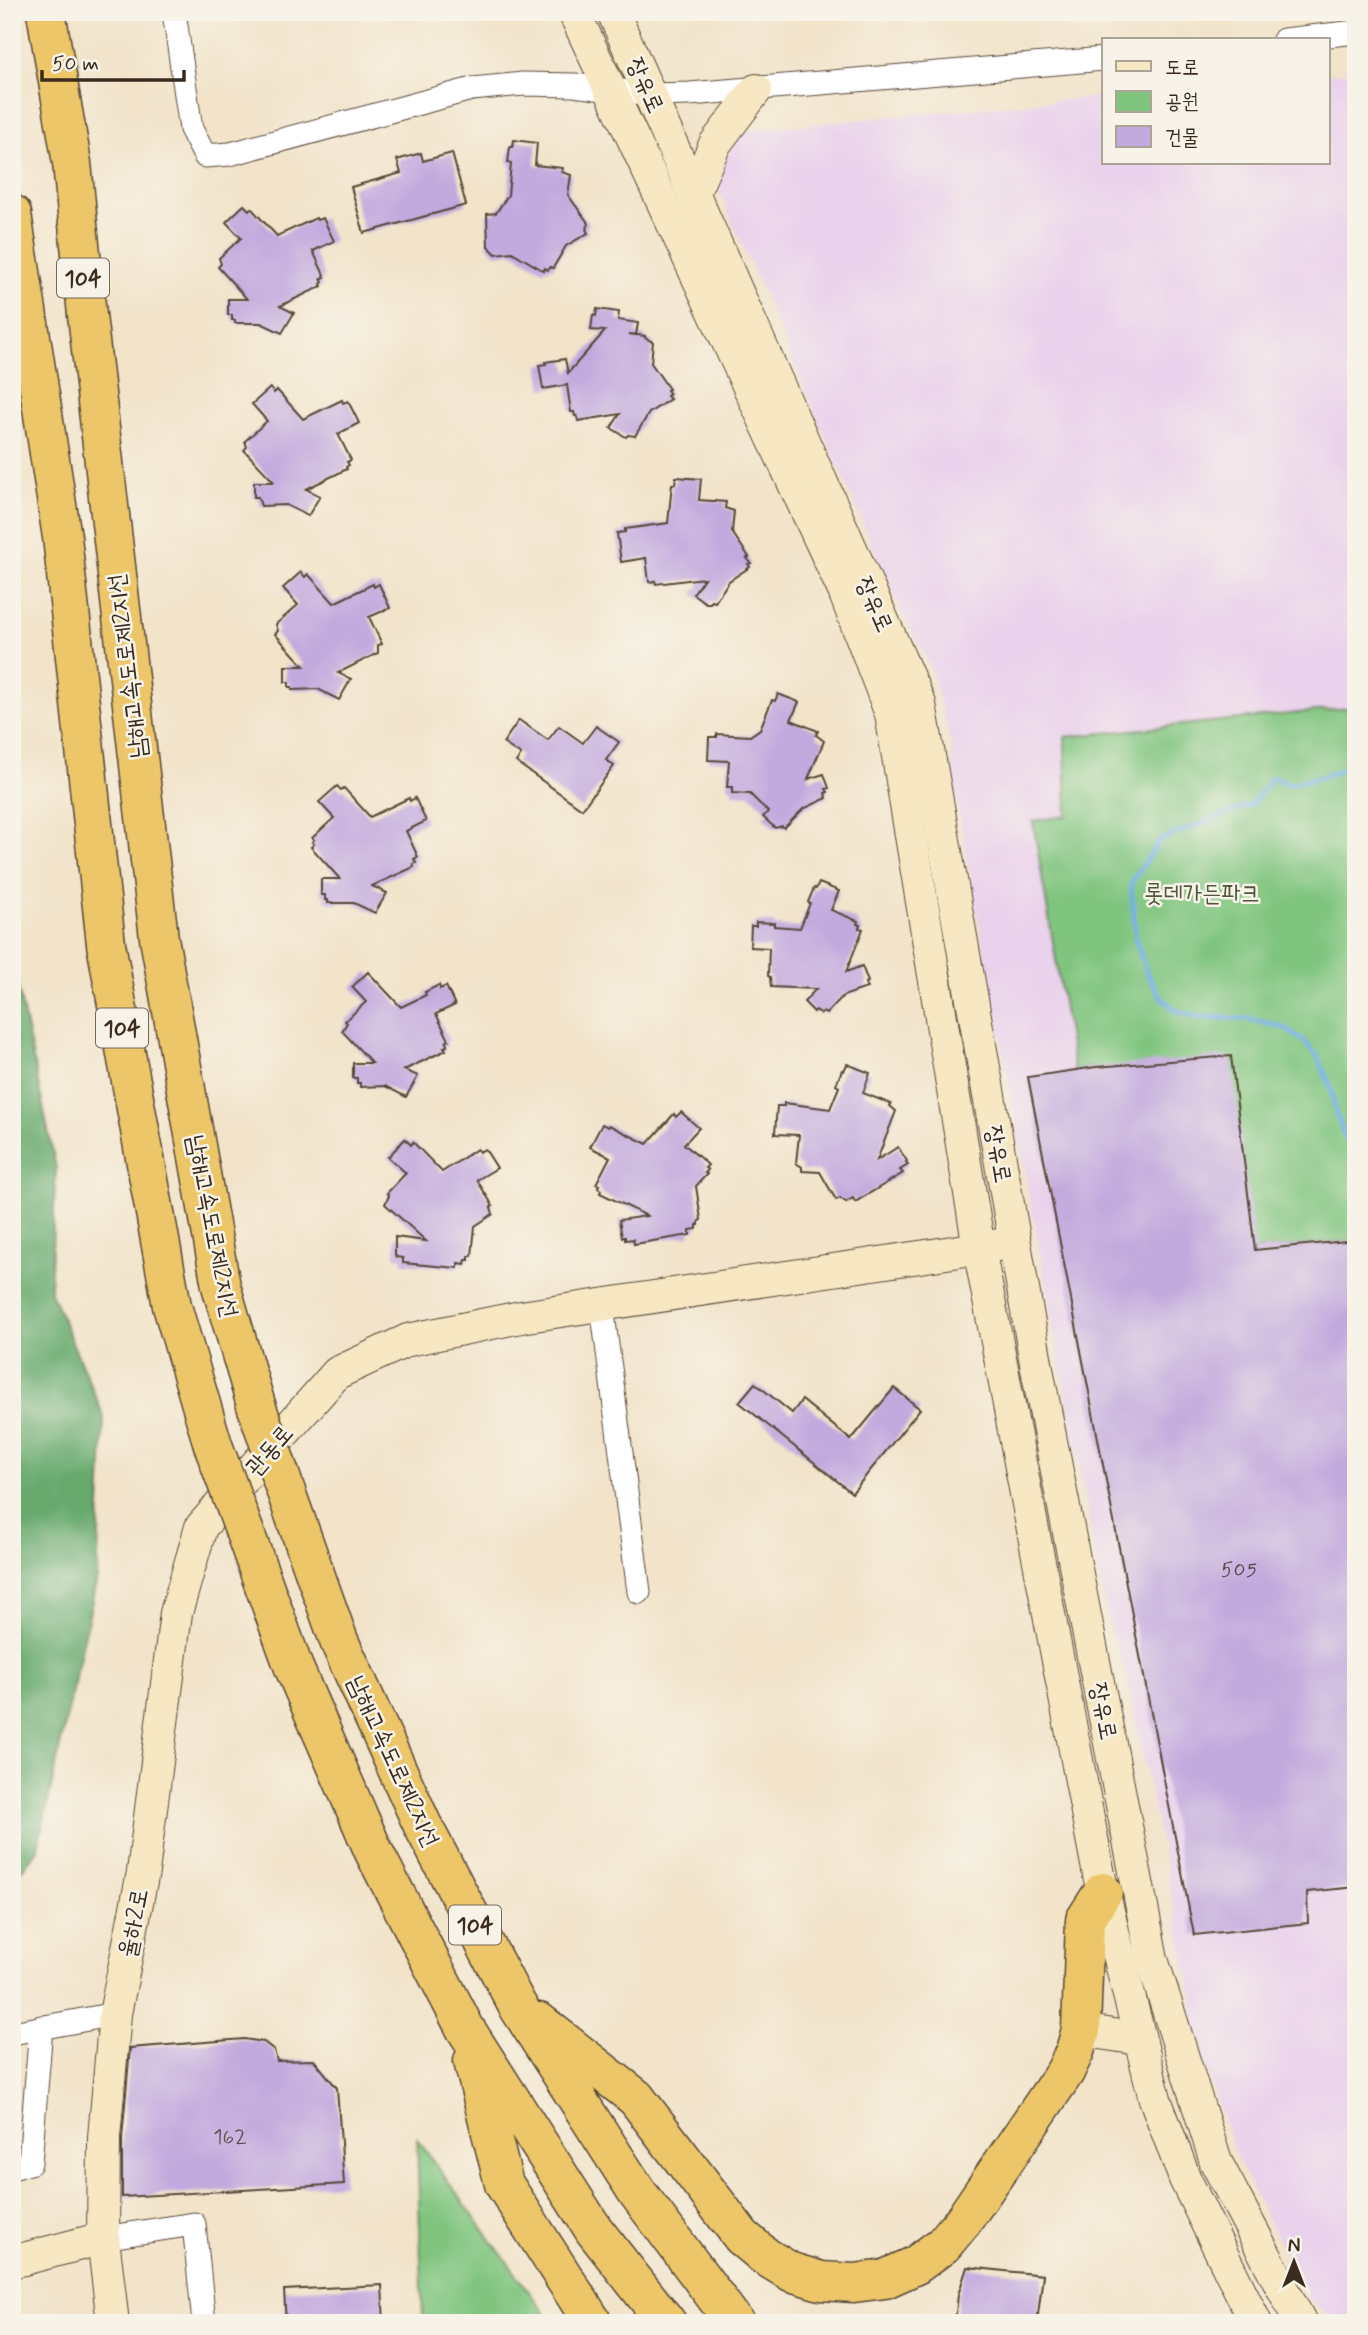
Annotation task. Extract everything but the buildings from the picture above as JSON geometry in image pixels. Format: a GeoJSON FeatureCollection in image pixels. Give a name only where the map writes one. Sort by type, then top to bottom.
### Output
{"type":"FeatureCollection","features":[{"type":"Feature","properties":{"kind":"highway","name":"남해고속도로제2지선"},"geometry":{"type":"LineString","coordinates":[[46,12],[72,163],[159,938],[221,1286],[256,1405],[339,1641],[422,1824],[517,2005],[637,2192],[734,2323]]}},
{"type":"Feature","properties":{"kind":"highway","name":"남해고속도로제2지선"},"geometry":{"type":"LineString","coordinates":[[12,214],[62,537],[106,944],[172,1306],[212,1445],[294,1668],[374,1852],[465,2028],[594,2230],[667,2323]]}},
{"type":"Feature","properties":{"kind":"highway"},"geometry":{"type":"LineString","coordinates":[[517,2005],[636,2098],[742,2237],[766,2257],[791,2272],[821,2281],[855,2284],[885,2279],[916,2265],[943,2245],[964,2221],[1065,2072],[1075,2051],[1080,2030],[1085,1920],[1103,1892]]}},
{"type":"Feature","properties":{"kind":"highway"},"geometry":{"type":"LineString","coordinates":[[465,2028],[504,2184],[593,2323]]}},
{"type":"Feature","properties":{"kind":"main road","name":"장유로"},"geometry":{"type":"LineString","coordinates":[[574,12],[844,591],[891,714],[979,1248],[1103,1892],[1155,2099],[1185,2179],[1248,2317]]}},
{"type":"Feature","properties":{"kind":"main road","name":"장유로"},"geometry":{"type":"LineString","coordinates":[[613,12],[919,704],[1038,1374],[1152,1959],[1216,2162],[1296,2313]]}},
{"type":"Feature","properties":{"kind":"main road"},"geometry":{"type":"LineString","coordinates":[[694,192],[715,144],[756,90]]}},
{"type":"Feature","properties":{"kind":"main road"},"geometry":{"type":"LineString","coordinates":[[602,1306],[1015,1242]]}},
{"type":"Feature","properties":{"kind":"main road","name":"관동로"},"geometry":{"type":"LineString","coordinates":[[201,1527],[337,1373],[408,1340],[521,1317],[602,1306]]}},
{"type":"Feature","properties":{"kind":"main road","name":"율하2로"},"geometry":{"type":"LineString","coordinates":[[113,2323],[103,2238],[104,2137],[115,2014],[143,1872],[176,1613],[201,1527]]}},
{"type":"Feature","properties":{"kind":"main road"},"geometry":{"type":"LineString","coordinates":[[1080,2030],[1139,2039]]}},
{"type":"Feature","properties":{"kind":"main road"},"geometry":{"type":"LineString","coordinates":[[12,2262],[103,2238]]}},
{"type":"Feature","properties":{"kind":"main road"},"geometry":{"type":"LineString","coordinates":[[1296,2313],[1323,2323]]}},
{"type":"Feature","properties":{"kind":"street"},"geometry":{"type":"LineString","coordinates":[[174,12],[191,129],[205,156],[230,154],[472,89],[574,85],[651,95],[756,90],[1102,59]]}},
{"type":"Feature","properties":{"kind":"street"},"geometry":{"type":"LineString","coordinates":[[1302,38],[1356,32]]}},
{"type":"Feature","properties":{"kind":"street"},"geometry":{"type":"LineString","coordinates":[[602,1306],[639,1592]]}},
{"type":"Feature","properties":{"kind":"street"},"geometry":{"type":"LineString","coordinates":[[12,2033],[115,2014]]}},
{"type":"Feature","properties":{"kind":"street"},"geometry":{"type":"LineString","coordinates":[[12,2168],[30,2163],[41,2027]]}},
{"type":"Feature","properties":{"kind":"street"},"geometry":{"type":"LineString","coordinates":[[103,2238],[194,2224],[204,2323]]}},
{"type":"Feature","properties":{"kind":"shaded area"},"geometry":{"type":"Polygon","coordinates":[[[1356,71],[1356,2323],[1347,2323],[1327,2315],[1308,2298],[1237,2160],[1192,2029],[1193,2000],[1126,1674],[1108,1623],[953,783],[951,743],[930,666],[900,609],[713,177],[743,131],[1102,96],[1102,164],[1330,164],[1330,74],[1356,71]]]}},
{"type":"Feature","properties":{"kind":"green space","name":"롯데가든파크"},"geometry":{"type":"Polygon","coordinates":[[[1356,707],[1356,1240],[1255,1250],[1096,1067],[1074,1070],[1033,821],[1067,816],[1065,737],[1356,707]]]}},
{"type":"Feature","properties":{"kind":"green space"},"geometry":{"type":"Polygon","coordinates":[[[12,959],[56,1168],[50,1290],[104,1417],[97,1578],[37,1852],[12,1880],[12,959]]]}},
{"type":"Feature","properties":{"kind":"green space"},"geometry":{"type":"Polygon","coordinates":[[[417,2139],[552,2323],[423,2323],[417,2139]]]}},
{"type":"Feature","properties":{"kind":"waterway"},"geometry":{"type":"LineString","coordinates":[[1356,765],[1289,784],[1273,777],[1252,804],[1160,840],[1131,883],[1136,941],[1147,973],[1160,996],[1176,1011],[1198,1017],[1250,1019],[1282,1027],[1304,1041],[1317,1056],[1330,1085],[1336,1114],[1345,1138],[1356,1150]]}}]}
